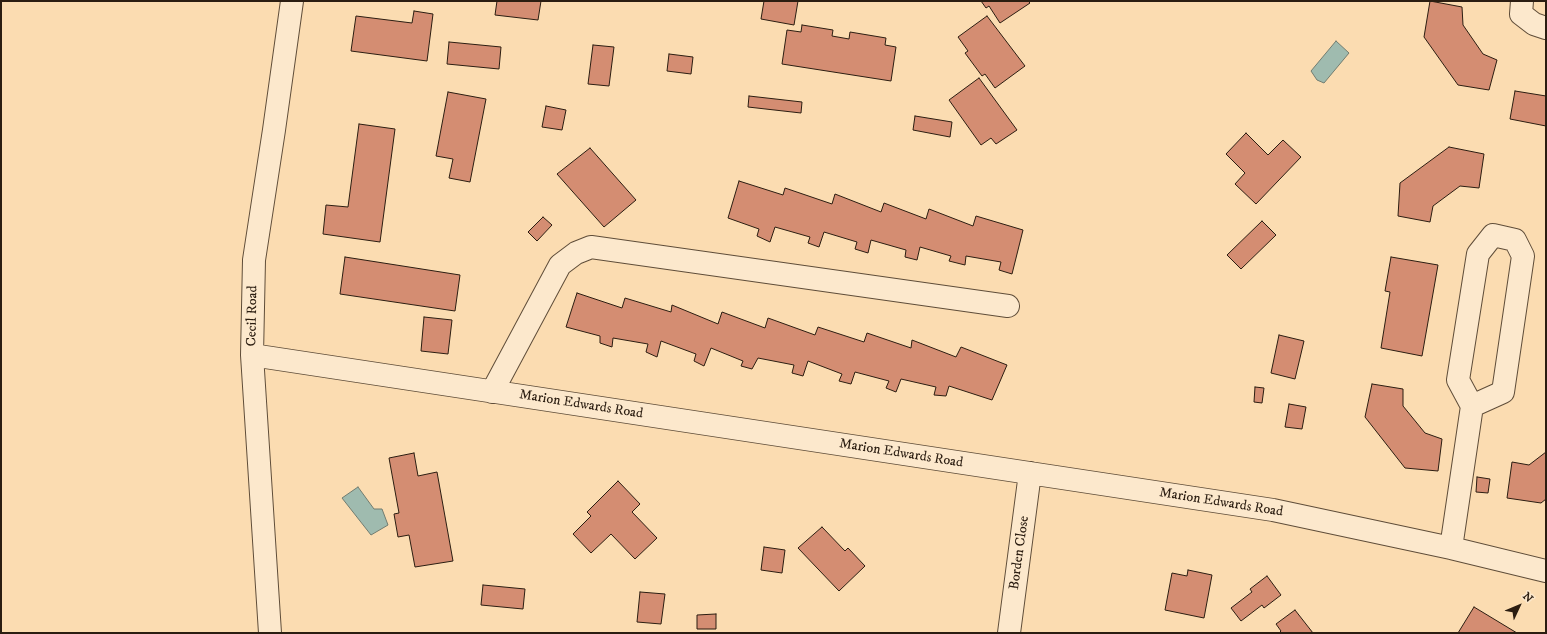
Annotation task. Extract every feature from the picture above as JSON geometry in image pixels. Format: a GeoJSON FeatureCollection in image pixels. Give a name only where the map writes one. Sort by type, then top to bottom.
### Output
{"type":"FeatureCollection","features":[{"type":"Feature","properties":{"kind":"street","name":"Cecil Road"},"geometry":{"type":"LineString","coordinates":[[270,633],[252,355],[254,260],[292,1]]}},
{"type":"Feature","properties":{"kind":"street"},"geometry":{"type":"LineString","coordinates":[[1522,1],[1521,14],[1534,24],[1546,28]]}},
{"type":"Feature","properties":{"kind":"street"},"geometry":{"type":"LineString","coordinates":[[1452,548],[1472,406],[1458,380],[1478,254],[1493,235],[1515,240],[1523,256],[1503,392],[1472,406]]}},
{"type":"Feature","properties":{"kind":"street"},"geometry":{"type":"LineString","coordinates":[[492,392],[560,265],[576,253],[591,248],[1008,306]]}},
{"type":"Feature","properties":{"kind":"street","name":"Marion Edwards Road"},"geometry":{"type":"LineString","coordinates":[[252,355],[1273,510],[1452,548],[1546,571]]}},
{"type":"Feature","properties":{"kind":"street","name":"Borden Close"},"geometry":{"type":"LineString","coordinates":[[1009,633],[1030,473]]}},
{"type":"Feature","properties":{"kind":"shaded area"},"geometry":{"type":"Polygon","coordinates":[[[1336,41],[1349,53],[1324,83],[1317,80],[1311,71],[1336,41]]]}},
{"type":"Feature","properties":{"kind":"shaded area"},"geometry":{"type":"Polygon","coordinates":[[[358,487],[374,509],[382,509],[388,525],[371,535],[342,498],[358,487]]]}},
{"type":"Feature","properties":{"kind":"building"},"geometry":{"type":"Polygon","coordinates":[[[497,1],[541,1],[538,20],[495,15],[497,1]]]}},
{"type":"Feature","properties":{"kind":"building"},"geometry":{"type":"Polygon","coordinates":[[[764,1],[798,1],[794,25],[761,19],[764,1]]]}},
{"type":"Feature","properties":{"kind":"building"},"geometry":{"type":"Polygon","coordinates":[[[981,1],[1028,1],[1030,3],[1000,23],[989,6],[986,8],[981,1]]]}},
{"type":"Feature","properties":{"kind":"building"},"geometry":{"type":"Polygon","coordinates":[[[1430,1],[1462,7],[1463,25],[1483,54],[1497,60],[1489,90],[1458,85],[1424,37],[1430,1]]]}},
{"type":"Feature","properties":{"kind":"building"},"geometry":{"type":"Polygon","coordinates":[[[414,11],[433,14],[427,61],[351,51],[356,16],[412,23],[414,11]]]}},
{"type":"Feature","properties":{"kind":"building"},"geometry":{"type":"Polygon","coordinates":[[[987,16],[1025,66],[995,88],[985,74],[982,76],[965,53],[968,51],[958,37],[987,16]]]}},
{"type":"Feature","properties":{"kind":"building"},"geometry":{"type":"Polygon","coordinates":[[[802,25],[833,30],[832,36],[849,39],[850,32],[886,38],[885,45],[896,47],[891,81],[782,64],[787,30],[801,32],[802,25]]]}},
{"type":"Feature","properties":{"kind":"building"},"geometry":{"type":"Polygon","coordinates":[[[449,42],[501,47],[499,69],[447,64],[449,42]]]}},
{"type":"Feature","properties":{"kind":"building"},"geometry":{"type":"Polygon","coordinates":[[[593,45],[614,47],[609,86],[588,84],[593,45]]]}},
{"type":"Feature","properties":{"kind":"building"},"geometry":{"type":"Polygon","coordinates":[[[669,54],[693,57],[691,74],[667,71],[669,54]]]}},
{"type":"Feature","properties":{"kind":"building"},"geometry":{"type":"Polygon","coordinates":[[[979,78],[1017,130],[996,144],[991,138],[981,145],[949,100],[979,78]]]}},
{"type":"Feature","properties":{"kind":"building"},"geometry":{"type":"Polygon","coordinates":[[[1515,91],[1546,96],[1546,126],[1510,119],[1515,91]]]}},
{"type":"Feature","properties":{"kind":"building"},"geometry":{"type":"Polygon","coordinates":[[[448,92],[486,99],[470,182],[449,178],[453,159],[436,156],[448,92]]]}},
{"type":"Feature","properties":{"kind":"building"},"geometry":{"type":"Polygon","coordinates":[[[749,96],[802,102],[801,113],[748,107],[749,96]]]}},
{"type":"Feature","properties":{"kind":"building"},"geometry":{"type":"Polygon","coordinates":[[[546,106],[566,110],[562,130],[542,127],[546,106]]]}},
{"type":"Feature","properties":{"kind":"building"},"geometry":{"type":"Polygon","coordinates":[[[915,116],[952,122],[950,137],[913,130],[915,116]]]}},
{"type":"Feature","properties":{"kind":"building"},"geometry":{"type":"Polygon","coordinates":[[[359,124],[395,129],[380,242],[323,234],[326,205],[348,207],[359,124]]]}},
{"type":"Feature","properties":{"kind":"building"},"geometry":{"type":"Polygon","coordinates":[[[1246,133],[1268,155],[1283,140],[1301,157],[1256,204],[1235,184],[1245,173],[1226,154],[1246,133]]]}},
{"type":"Feature","properties":{"kind":"building"},"geometry":{"type":"Polygon","coordinates":[[[1449,147],[1484,154],[1479,188],[1460,186],[1433,206],[1430,222],[1398,216],[1400,183],[1449,147]]]}},
{"type":"Feature","properties":{"kind":"building"},"geometry":{"type":"Polygon","coordinates":[[[590,148],[636,200],[604,227],[557,174],[590,148]]]}},
{"type":"Feature","properties":{"kind":"building"},"geometry":{"type":"Polygon","coordinates":[[[739,181],[783,195],[785,188],[832,204],[835,194],[881,212],[884,203],[926,219],[929,209],[973,226],[976,216],[1023,230],[1012,274],[999,270],[1001,262],[966,256],[965,265],[949,261],[951,256],[920,247],[917,260],[905,257],[906,250],[871,240],[868,253],[855,249],[857,242],[824,232],[819,247],[808,243],[810,237],[775,227],[770,242],[757,236],[759,229],[728,218],[739,181]]]}},
{"type":"Feature","properties":{"kind":"building"},"geometry":{"type":"Polygon","coordinates":[[[543,217],[552,225],[537,241],[528,232],[543,217]]]}},
{"type":"Feature","properties":{"kind":"building"},"geometry":{"type":"Polygon","coordinates":[[[1262,221],[1276,235],[1241,269],[1227,255],[1262,221]]]}},
{"type":"Feature","properties":{"kind":"building"},"geometry":{"type":"Polygon","coordinates":[[[345,257],[460,275],[455,311],[340,294],[345,257]]]}},
{"type":"Feature","properties":{"kind":"building"},"geometry":{"type":"Polygon","coordinates":[[[1391,257],[1438,265],[1422,356],[1381,348],[1390,292],[1385,291],[1391,257]]]}},
{"type":"Feature","properties":{"kind":"building"},"geometry":{"type":"Polygon","coordinates":[[[577,293],[622,308],[625,298],[671,312],[672,305],[718,324],[722,312],[765,328],[768,318],[815,335],[818,327],[864,342],[867,333],[911,348],[912,340],[956,357],[961,347],[1007,365],[992,400],[949,386],[946,396],[934,395],[936,387],[901,379],[896,392],[886,388],[889,381],[855,372],[851,384],[839,381],[842,374],[808,361],[803,376],[792,373],[794,365],[758,358],[752,369],[741,366],[743,361],[711,348],[704,366],[694,361],[696,354],[661,341],[657,357],[646,352],[648,344],[613,338],[612,347],[600,343],[600,336],[566,327],[577,293]]]}},
{"type":"Feature","properties":{"kind":"building"},"geometry":{"type":"Polygon","coordinates":[[[424,317],[452,320],[448,354],[421,351],[424,317]]]}},
{"type":"Feature","properties":{"kind":"building"},"geometry":{"type":"Polygon","coordinates":[[[1279,335],[1304,341],[1295,379],[1271,373],[1279,335]]]}},
{"type":"Feature","properties":{"kind":"building"},"geometry":{"type":"Polygon","coordinates":[[[1372,384],[1403,389],[1403,406],[1425,433],[1442,439],[1438,471],[1405,468],[1365,417],[1372,384]]]}},
{"type":"Feature","properties":{"kind":"building"},"geometry":{"type":"Polygon","coordinates":[[[1255,387],[1264,388],[1262,403],[1254,402],[1255,387]]]}},
{"type":"Feature","properties":{"kind":"building"},"geometry":{"type":"Polygon","coordinates":[[[1289,404],[1306,407],[1302,429],[1285,427],[1289,404]]]}},
{"type":"Feature","properties":{"kind":"building"},"geometry":{"type":"Polygon","coordinates":[[[1546,452],[1546,499],[1541,503],[1507,498],[1512,462],[1529,465],[1546,452]]]}},
{"type":"Feature","properties":{"kind":"building"},"geometry":{"type":"Polygon","coordinates":[[[414,453],[418,476],[437,472],[453,561],[415,567],[409,535],[398,537],[394,514],[399,513],[389,458],[414,453]]]}},
{"type":"Feature","properties":{"kind":"building"},"geometry":{"type":"Polygon","coordinates":[[[1477,477],[1490,479],[1488,493],[1476,492],[1477,477]]]}},
{"type":"Feature","properties":{"kind":"building"},"geometry":{"type":"Polygon","coordinates":[[[618,481],[640,504],[632,512],[657,538],[635,559],[611,534],[591,553],[573,534],[591,516],[587,512],[618,481]]]}},
{"type":"Feature","properties":{"kind":"building"},"geometry":{"type":"Polygon","coordinates":[[[822,527],[845,551],[848,548],[865,566],[839,591],[798,548],[822,527]]]}},
{"type":"Feature","properties":{"kind":"building"},"geometry":{"type":"Polygon","coordinates":[[[764,547],[785,550],[782,573],[761,570],[764,547]]]}},
{"type":"Feature","properties":{"kind":"building"},"geometry":{"type":"Polygon","coordinates":[[[1188,570],[1212,575],[1204,618],[1165,610],[1172,573],[1187,576],[1188,570]]]}},
{"type":"Feature","properties":{"kind":"building"},"geometry":{"type":"Polygon","coordinates":[[[1267,576],[1281,595],[1264,608],[1262,605],[1241,621],[1231,608],[1252,592],[1250,589],[1267,576]]]}},
{"type":"Feature","properties":{"kind":"building"},"geometry":{"type":"Polygon","coordinates":[[[483,585],[525,589],[523,609],[481,605],[483,585]]]}},
{"type":"Feature","properties":{"kind":"building"},"geometry":{"type":"Polygon","coordinates":[[[640,592],[665,594],[661,624],[637,622],[640,592]]]}},
{"type":"Feature","properties":{"kind":"building"},"geometry":{"type":"Polygon","coordinates":[[[1474,607],[1517,633],[1458,633],[1474,607]]]}},
{"type":"Feature","properties":{"kind":"building"},"geometry":{"type":"Polygon","coordinates":[[[1295,610],[1313,633],[1279,633],[1281,631],[1276,624],[1295,610]]]}},
{"type":"Feature","properties":{"kind":"building"},"geometry":{"type":"Polygon","coordinates":[[[716,614],[716,629],[697,629],[697,615],[716,614]]]}}]}
